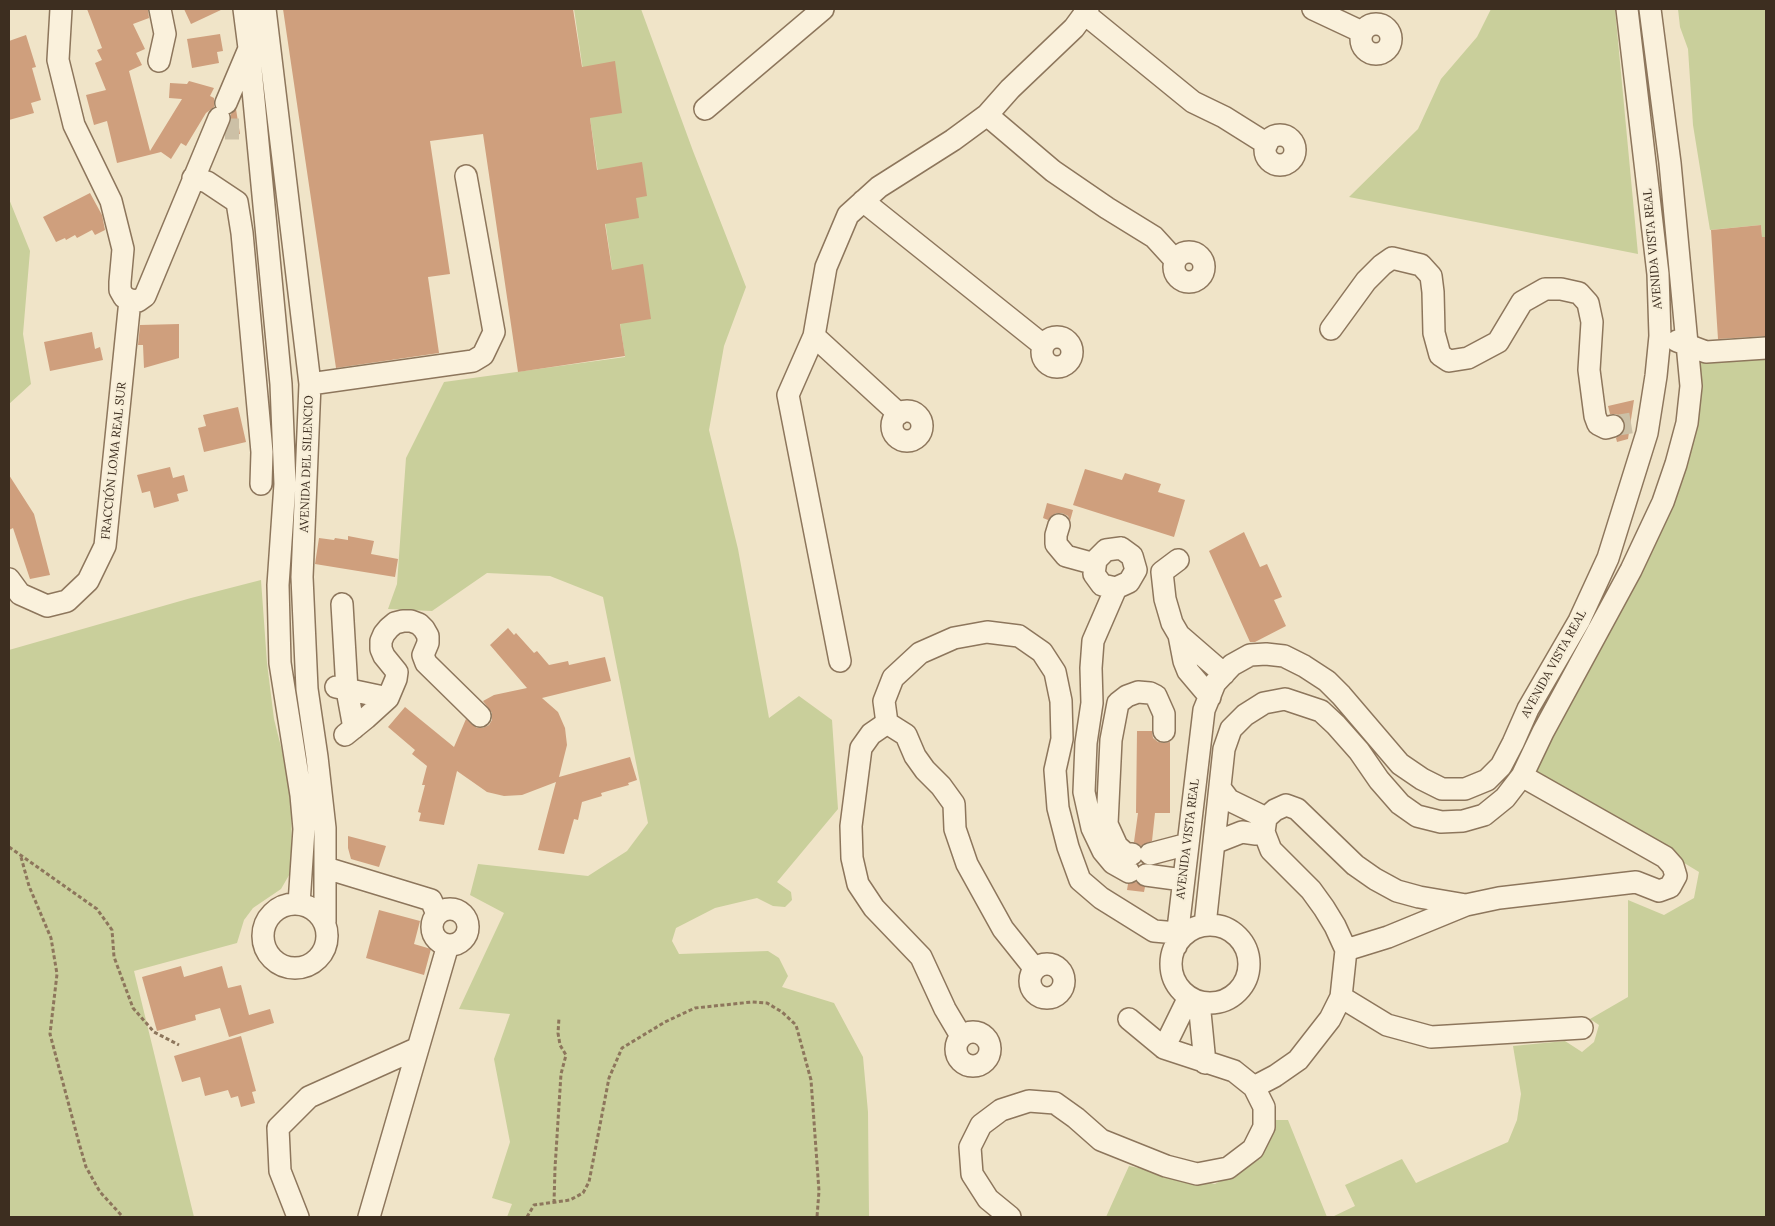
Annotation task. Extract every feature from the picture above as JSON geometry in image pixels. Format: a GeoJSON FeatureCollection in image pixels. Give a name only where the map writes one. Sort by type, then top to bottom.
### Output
{"type":"FeatureCollection","features":[{"type":"Feature","properties":{"kind":"street"},"geometry":{"type":"LineString","coordinates":[[61,9],[58,60],[74,124],[111,202],[123,249],[120,290],[124,297],[130,300],[138,301],[145,296],[193,178],[230,123],[249,48]]}},
{"type":"Feature","properties":{"kind":"street"},"geometry":{"type":"LineString","coordinates":[[159,61],[166,34],[160,9]]}},
{"type":"Feature","properties":{"kind":"street","name":"AVENIDA DEL SILENCIO"},"geometry":{"type":"LineString","coordinates":[[244,9],[249,48],[230,123],[274,319],[281,384],[285,484],[278,585],[280,664],[301,795],[304,829],[299,904],[281,907],[271,914],[265,925],[263,938],[266,950],[274,960],[285,966],[297,968],[309,964],[319,957],[325,946],[327,934],[324,922],[325,828],[307,682],[302,577],[310,384],[265,9]]}},
{"type":"Feature","properties":{"kind":"street"},"geometry":{"type":"LineString","coordinates":[[705,109],[821,9]]}},
{"type":"Feature","properties":{"kind":"street"},"geometry":{"type":"LineString","coordinates":[[1313,9],[1362,32]]}},
{"type":"Feature","properties":{"kind":"street","name":"AVENIDA VISTA REAL"},"geometry":{"type":"LineString","coordinates":[[1177,932],[1204,710],[1215,683],[1232,665],[1250,655],[1266,654],[1284,656],[1304,666],[1327,681],[1400,764],[1422,779],[1442,789],[1465,789],[1487,780],[1501,766],[1528,709],[1579,621],[1608,558],[1625,425],[1660,336],[1658,274],[1627,9]]}},
{"type":"Feature","properties":{"kind":"street","name":"AVENIDA VISTA REAL"},"geometry":{"type":"LineString","coordinates":[[1205,926],[1224,749],[1231,729],[1246,716],[1264,703],[1285,699],[1321,711],[1359,752],[1379,780],[1400,804],[1417,816],[1440,822],[1463,821],[1484,815],[1505,798],[1522,776],[1542,732],[1631,570],[1663,502],[1676,464],[1687,423],[1691,386],[1670,163],[1650,9]]}},
{"type":"Feature","properties":{"kind":"street"},"geometry":{"type":"LineString","coordinates":[[840,661],[788,395],[814,336],[826,267],[848,215],[879,187],[953,140],[986,115],[1010,88],[1074,28],[1086,11],[1193,102],[1224,117],[1267,144]]}},
{"type":"Feature","properties":{"kind":"street"},"geometry":{"type":"LineString","coordinates":[[986,115],[1053,171],[1107,208],[1154,236],[1175,260]]}},
{"type":"Feature","properties":{"kind":"street"},"geometry":{"type":"LineString","coordinates":[[310,384],[473,361],[483,355],[494,332],[466,176]]}},
{"type":"Feature","properties":{"kind":"street"},"geometry":{"type":"LineString","coordinates":[[193,178],[207,182],[236,202],[242,233],[262,452],[261,484]]}},
{"type":"Feature","properties":{"kind":"street"},"geometry":{"type":"LineString","coordinates":[[863,201],[1043,345]]}},
{"type":"Feature","properties":{"kind":"street"},"geometry":{"type":"LineString","coordinates":[[1331,330],[1366,281],[1392,258],[1421,265],[1431,276],[1434,333],[1440,355],[1449,361],[1468,358],[1498,342],[1522,302],[1545,289],[1561,289],[1579,293],[1588,303],[1592,322],[1589,370],[1595,416],[1598,424],[1625,425]]}},
{"type":"Feature","properties":{"kind":"street","name":"FRACCIÓN LOMA REAL SUR"},"geometry":{"type":"LineString","coordinates":[[9,578],[20,594],[47,606],[66,601],[88,581],[105,546],[130,300]]}},
{"type":"Feature","properties":{"kind":"street"},"geometry":{"type":"LineString","coordinates":[[274,319],[303,318]]}},
{"type":"Feature","properties":{"kind":"street"},"geometry":{"type":"LineString","coordinates":[[814,336],[899,414]]}},
{"type":"Feature","properties":{"kind":"street"},"geometry":{"type":"LineString","coordinates":[[1660,336],[1688,344],[1706,352],[1766,348]]}},
{"type":"Feature","properties":{"kind":"street"},"geometry":{"type":"LineString","coordinates":[[1059,524],[1056,544],[1066,556],[1095,564]]}},
{"type":"Feature","properties":{"kind":"street"},"geometry":{"type":"LineString","coordinates":[[1121,548],[1132,556],[1136,570],[1129,582],[1116,588],[1102,585],[1094,574],[1095,564],[1096,560],[1106,550],[1121,548]]}},
{"type":"Feature","properties":{"kind":"street"},"geometry":{"type":"LineString","coordinates":[[1608,558],[1631,570]]}},
{"type":"Feature","properties":{"kind":"street"},"geometry":{"type":"LineString","coordinates":[[1178,560],[1162,572],[1165,599],[1172,623],[1179,635],[1224,674]]}},
{"type":"Feature","properties":{"kind":"street"},"geometry":{"type":"LineString","coordinates":[[1116,588],[1093,641],[1091,668],[1092,703],[1086,743],[1084,792],[1100,826],[1117,846],[1126,854],[1144,864],[1183,880]]}},
{"type":"Feature","properties":{"kind":"street"},"geometry":{"type":"LineString","coordinates":[[342,604],[337,688],[346,734]]}},
{"type":"Feature","properties":{"kind":"street"},"geometry":{"type":"LineString","coordinates":[[317,757],[388,698],[396,679],[396,672],[384,656],[381,649],[381,641],[389,628],[403,621],[419,624],[424,629],[428,636],[428,644],[423,655],[426,663],[480,716]]}},
{"type":"Feature","properties":{"kind":"street"},"geometry":{"type":"LineString","coordinates":[[1579,621],[1597,632]]}},
{"type":"Feature","properties":{"kind":"street"},"geometry":{"type":"LineString","coordinates":[[1035,969],[1003,929],[967,864],[955,829],[954,804],[941,786],[924,770],[915,756],[906,735],[887,723],[884,701],[893,678],[920,654],[954,638],[986,632],[1019,636],[1042,652],[1055,672],[1061,701],[1062,739],[1055,770],[1058,808],[1068,848],[1080,880],[1101,898],[1154,931],[1177,932],[1183,936],[1193,929],[1205,926],[1217,926],[1229,930],[1239,938],[1246,949],[1249,961],[1248,974],[1243,986],[1235,995],[1224,1001],[1211,1004],[1194,999],[1180,990],[1174,980],[1171,969],[1177,932]]}},
{"type":"Feature","properties":{"kind":"street"},"geometry":{"type":"LineString","coordinates":[[1179,635],[1188,671],[1210,696]]}},
{"type":"Feature","properties":{"kind":"street"},"geometry":{"type":"LineString","coordinates":[[1188,671],[1194,663],[1205,658]]}},
{"type":"Feature","properties":{"kind":"street"},"geometry":{"type":"LineString","coordinates":[[307,682],[388,698]]}},
{"type":"Feature","properties":{"kind":"street"},"geometry":{"type":"LineString","coordinates":[[1100,826],[1109,786],[1111,740],[1118,703],[1126,696],[1138,692],[1150,693],[1156,696],[1164,714],[1164,731]]}},
{"type":"Feature","properties":{"kind":"street"},"geometry":{"type":"LineString","coordinates":[[887,723],[871,734],[861,748],[851,826],[852,858],[858,884],[874,908],[921,958],[945,1009],[961,1036]]}},
{"type":"Feature","properties":{"kind":"street"},"geometry":{"type":"LineString","coordinates":[[1359,752],[1372,730]]}},
{"type":"Feature","properties":{"kind":"street"},"geometry":{"type":"LineString","coordinates":[[1346,950],[1388,937],[1466,905],[1499,898],[1636,882],[1659,891],[1670,887],[1676,876],[1673,866],[1665,858],[1522,776]]}},
{"type":"Feature","properties":{"kind":"street"},"geometry":{"type":"LineString","coordinates":[[1084,792],[1109,786]]}},
{"type":"Feature","properties":{"kind":"street"},"geometry":{"type":"LineString","coordinates":[[1220,788],[1229,800],[1265,825],[1271,850],[1305,883],[1324,908],[1346,950],[1341,997],[1330,1020],[1298,1060],[1275,1076],[1254,1087]]}},
{"type":"Feature","properties":{"kind":"street"},"geometry":{"type":"LineString","coordinates":[[1214,843],[1242,832],[1256,834],[1275,810],[1286,805],[1297,809],[1356,865],[1375,879],[1397,891],[1411,895],[1466,905]]}},
{"type":"Feature","properties":{"kind":"street"},"geometry":{"type":"LineString","coordinates":[[1144,864],[1188,844]]}},
{"type":"Feature","properties":{"kind":"street"},"geometry":{"type":"LineString","coordinates":[[326,868],[431,900],[437,914]]}},
{"type":"Feature","properties":{"kind":"street"},"geometry":{"type":"LineString","coordinates":[[299,904],[316,912],[324,922]]}},
{"type":"Feature","properties":{"kind":"street"},"geometry":{"type":"LineString","coordinates":[[455,909],[465,915],[469,927],[465,938],[460,942],[448,945],[437,940],[432,923],[437,914],[443,910],[455,909]]}},
{"type":"Feature","properties":{"kind":"street"},"geometry":{"type":"LineString","coordinates":[[369,1217],[448,945]]}},
{"type":"Feature","properties":{"kind":"street"},"geometry":{"type":"LineString","coordinates":[[1341,997],[1387,1025],[1431,1036],[1582,1028]]}},
{"type":"Feature","properties":{"kind":"street"},"geometry":{"type":"LineString","coordinates":[[1164,1048],[1194,999]]}},
{"type":"Feature","properties":{"kind":"street"},"geometry":{"type":"LineString","coordinates":[[1194,999],[1205,1062]]}},
{"type":"Feature","properties":{"kind":"street"},"geometry":{"type":"LineString","coordinates":[[1010,1217],[988,1199],[972,1174],[970,1147],[981,1125],[1001,1110],[1029,1101],[1055,1103],[1102,1140],[1166,1166],[1197,1174],[1228,1168],[1252,1149],[1264,1127],[1264,1107],[1254,1087],[1234,1071],[1164,1048],[1129,1019]]}},
{"type":"Feature","properties":{"kind":"street"},"geometry":{"type":"LineString","coordinates":[[298,1217],[280,1171],[278,1128],[309,1097],[418,1048]]}},
{"type":"Feature","properties":{"kind":"path"},"geometry":{"type":"LineString","coordinates":[[9,847],[97,909],[112,930],[114,957],[133,1008],[154,1032],[179,1045]]}},
{"type":"Feature","properties":{"kind":"path"},"geometry":{"type":"LineString","coordinates":[[21,857],[29,886],[51,938],[56,974],[50,1034],[78,1143],[86,1167],[100,1192],[123,1217]]}},
{"type":"Feature","properties":{"kind":"path"},"geometry":{"type":"LineString","coordinates":[[527,1217],[534,1205],[570,1200],[583,1193],[589,1182],[609,1078],[622,1048],[665,1022],[695,1008],[726,1003],[752,1002],[768,1003],[782,1012],[796,1025],[811,1080],[818,1217]]}},
{"type":"Feature","properties":{"kind":"path"},"geometry":{"type":"LineString","coordinates":[[554,1203],[560,1083],[566,1055],[560,1045],[558,1033],[559,1018]]}},
{"type":"Feature","properties":{"kind":"green space"},"geometry":{"type":"Polygon","coordinates":[[[574,9],[641,9],[693,151],[746,287],[724,346],[709,430],[738,549],[769,718],[799,696],[832,720],[838,809],[777,882],[791,892],[792,900],[785,907],[773,906],[757,898],[715,908],[676,928],[672,941],[679,954],[768,951],[779,958],[788,976],[782,987],[834,1003],[863,1057],[868,1112],[869,1217],[507,1217],[512,1204],[492,1198],[510,1142],[494,1059],[510,1014],[459,1009],[504,913],[470,895],[478,864],[588,876],[627,851],[648,823],[603,597],[550,576],[487,573],[432,611],[388,609],[397,584],[406,458],[444,382],[625,357],[574,9]]]}},
{"type":"Feature","properties":{"kind":"green space"},"geometry":{"type":"Polygon","coordinates":[[[1491,9],[1615,9],[1638,254],[1349,197],[1418,129],[1441,79],[1477,37],[1491,9]]]}},
{"type":"Feature","properties":{"kind":"green space"},"geometry":{"type":"Polygon","coordinates":[[[1678,9],[1766,9],[1766,237],[1762,237],[1761,225],[1710,230],[1693,125],[1688,49],[1680,27],[1678,9]]]}},
{"type":"Feature","properties":{"kind":"green space"},"geometry":{"type":"Polygon","coordinates":[[[9,199],[30,251],[23,334],[31,384],[9,404],[9,199]]]}},
{"type":"Feature","properties":{"kind":"green space"},"geometry":{"type":"Polygon","coordinates":[[[1766,357],[1766,1217],[1332,1217],[1355,1206],[1345,1185],[1402,1159],[1416,1183],[1508,1142],[1517,1120],[1521,1094],[1513,1046],[1565,1041],[1582,1052],[1594,1042],[1599,1025],[1590,1019],[1628,997],[1628,900],[1664,915],[1694,898],[1699,872],[1534,772],[1673,506],[1686,465],[1700,391],[1700,362],[1766,357]]]}},
{"type":"Feature","properties":{"kind":"green space"},"geometry":{"type":"Polygon","coordinates":[[[261,580],[267,663],[274,719],[291,787],[292,870],[281,889],[253,908],[244,920],[237,943],[134,971],[194,1217],[9,1217],[9,650],[261,580]]]}},
{"type":"Feature","properties":{"kind":"green space"},"geometry":{"type":"Polygon","coordinates":[[[1274,1120],[1288,1120],[1327,1217],[1106,1217],[1129,1166],[1215,1184],[1260,1159],[1274,1120]]]}},
{"type":"Feature","properties":{"kind":"building"},"geometry":{"type":"Polygon","coordinates":[[[87,9],[148,9],[149,18],[133,24],[145,49],[136,53],[142,65],[129,71],[150,151],[182,99],[169,98],[170,83],[187,84],[189,81],[214,88],[210,96],[214,98],[214,107],[206,113],[186,146],[181,143],[171,159],[161,152],[117,163],[107,121],[94,125],[86,95],[106,90],[95,63],[102,60],[97,50],[102,48],[87,9]]]}},
{"type":"Feature","properties":{"kind":"building"},"geometry":{"type":"Polygon","coordinates":[[[184,9],[223,9],[191,24],[184,9]]]}},
{"type":"Feature","properties":{"kind":"building"},"geometry":{"type":"Polygon","coordinates":[[[283,9],[573,9],[582,67],[615,61],[622,113],[590,118],[597,170],[642,162],[647,196],[636,198],[639,218],[605,224],[612,270],[643,264],[651,319],[620,324],[625,356],[518,372],[483,134],[430,141],[450,274],[428,277],[439,353],[336,368],[283,9]]]}},
{"type":"Feature","properties":{"kind":"building"},"geometry":{"type":"Polygon","coordinates":[[[220,34],[223,51],[217,52],[219,63],[192,68],[187,39],[220,34]]]}},
{"type":"Feature","properties":{"kind":"building"},"geometry":{"type":"Polygon","coordinates":[[[26,35],[36,67],[32,68],[41,100],[31,103],[34,113],[9,120],[9,41],[26,35]]]}},
{"type":"Feature","properties":{"kind":"building"},"geometry":{"type":"Polygon","coordinates":[[[236,109],[240,134],[226,135],[231,122],[231,114],[236,109]]]}},
{"type":"Feature","properties":{"kind":"building"},"geometry":{"type":"Polygon","coordinates":[[[90,193],[102,215],[105,230],[95,235],[92,230],[77,238],[75,235],[66,240],[65,238],[56,242],[43,217],[90,193]]]}},
{"type":"Feature","properties":{"kind":"building"},"geometry":{"type":"Polygon","coordinates":[[[1761,225],[1762,237],[1766,237],[1766,336],[1718,339],[1711,230],[1761,225]]]}},
{"type":"Feature","properties":{"kind":"building"},"geometry":{"type":"Polygon","coordinates":[[[179,324],[179,358],[144,368],[143,345],[138,345],[140,325],[179,324]]]}},
{"type":"Feature","properties":{"kind":"building"},"geometry":{"type":"Polygon","coordinates":[[[92,332],[95,349],[100,347],[103,360],[50,371],[44,342],[92,332]]]}},
{"type":"Feature","properties":{"kind":"building"},"geometry":{"type":"Polygon","coordinates":[[[1634,400],[1628,439],[1617,442],[1616,438],[1625,429],[1625,423],[1616,414],[1610,414],[1608,406],[1634,400]]]}},
{"type":"Feature","properties":{"kind":"building"},"geometry":{"type":"Polygon","coordinates":[[[238,407],[246,442],[204,452],[198,428],[206,426],[203,415],[238,407]]]}},
{"type":"Feature","properties":{"kind":"building"},"geometry":{"type":"Polygon","coordinates":[[[170,467],[173,478],[184,475],[188,491],[177,494],[179,501],[154,508],[150,491],[142,493],[137,475],[170,467]]]}},
{"type":"Feature","properties":{"kind":"building"},"geometry":{"type":"Polygon","coordinates":[[[1085,469],[1122,480],[1125,473],[1161,484],[1158,492],[1185,500],[1174,537],[1073,505],[1085,469]]]}},
{"type":"Feature","properties":{"kind":"building"},"geometry":{"type":"Polygon","coordinates":[[[9,475],[34,514],[50,575],[30,579],[13,528],[9,530],[9,475]]]}},
{"type":"Feature","properties":{"kind":"building"},"geometry":{"type":"Polygon","coordinates":[[[1047,503],[1073,510],[1070,521],[1068,516],[1062,513],[1056,513],[1048,520],[1043,518],[1047,503]]]}},
{"type":"Feature","properties":{"kind":"building"},"geometry":{"type":"Polygon","coordinates":[[[1244,532],[1260,567],[1267,564],[1282,597],[1274,600],[1286,626],[1255,642],[1250,642],[1209,551],[1244,532]]]}},
{"type":"Feature","properties":{"kind":"building"},"geometry":{"type":"Polygon","coordinates":[[[348,536],[374,541],[371,554],[398,559],[395,577],[315,564],[319,538],[348,540],[348,536]]]}},
{"type":"Feature","properties":{"kind":"building"},"geometry":{"type":"Polygon","coordinates":[[[508,628],[514,635],[516,633],[534,653],[537,651],[549,665],[568,661],[569,665],[605,657],[611,681],[542,698],[558,712],[565,728],[567,745],[559,777],[630,757],[637,780],[628,783],[629,785],[601,793],[602,796],[582,802],[578,820],[574,819],[564,854],[538,850],[556,782],[522,795],[504,796],[487,792],[457,771],[444,825],[419,821],[421,813],[418,812],[425,785],[422,785],[427,766],[412,754],[415,750],[388,727],[405,707],[454,747],[466,719],[477,728],[489,725],[492,720],[492,713],[483,701],[494,695],[527,688],[490,645],[508,628]]]}},
{"type":"Feature","properties":{"kind":"building"},"geometry":{"type":"Polygon","coordinates":[[[1137,731],[1152,731],[1153,738],[1158,742],[1170,742],[1170,813],[1155,813],[1152,841],[1141,846],[1134,842],[1138,813],[1136,813],[1137,731]]]}},
{"type":"Feature","properties":{"kind":"building"},"geometry":{"type":"Polygon","coordinates":[[[348,836],[386,846],[379,867],[351,859],[348,848],[348,836]]]}},
{"type":"Feature","properties":{"kind":"building"},"geometry":{"type":"Polygon","coordinates":[[[1136,882],[1145,887],[1144,892],[1127,890],[1128,884],[1136,882]]]}},
{"type":"Feature","properties":{"kind":"building"},"geometry":{"type":"Polygon","coordinates":[[[379,910],[420,921],[414,944],[431,949],[424,975],[366,958],[379,910]]]}},
{"type":"Feature","properties":{"kind":"building"},"geometry":{"type":"Polygon","coordinates":[[[181,966],[184,977],[222,966],[228,988],[241,985],[249,1015],[270,1009],[274,1023],[229,1037],[220,1008],[195,1015],[196,1020],[157,1031],[142,977],[181,966]]]}},
{"type":"Feature","properties":{"kind":"building"},"geometry":{"type":"Polygon","coordinates":[[[241,1036],[256,1091],[252,1092],[255,1103],[241,1107],[238,1096],[231,1098],[228,1090],[205,1096],[200,1077],[182,1082],[174,1056],[241,1036]]]}},
{"type":"Feature","properties":{"kind":"tunnel"},"geometry":{"type":"LineString","coordinates":[[225,129],[239,129]]}},
{"type":"Feature","properties":{"kind":"tunnel"},"geometry":{"type":"LineString","coordinates":[[1613,426],[1631,423]]}}]}
